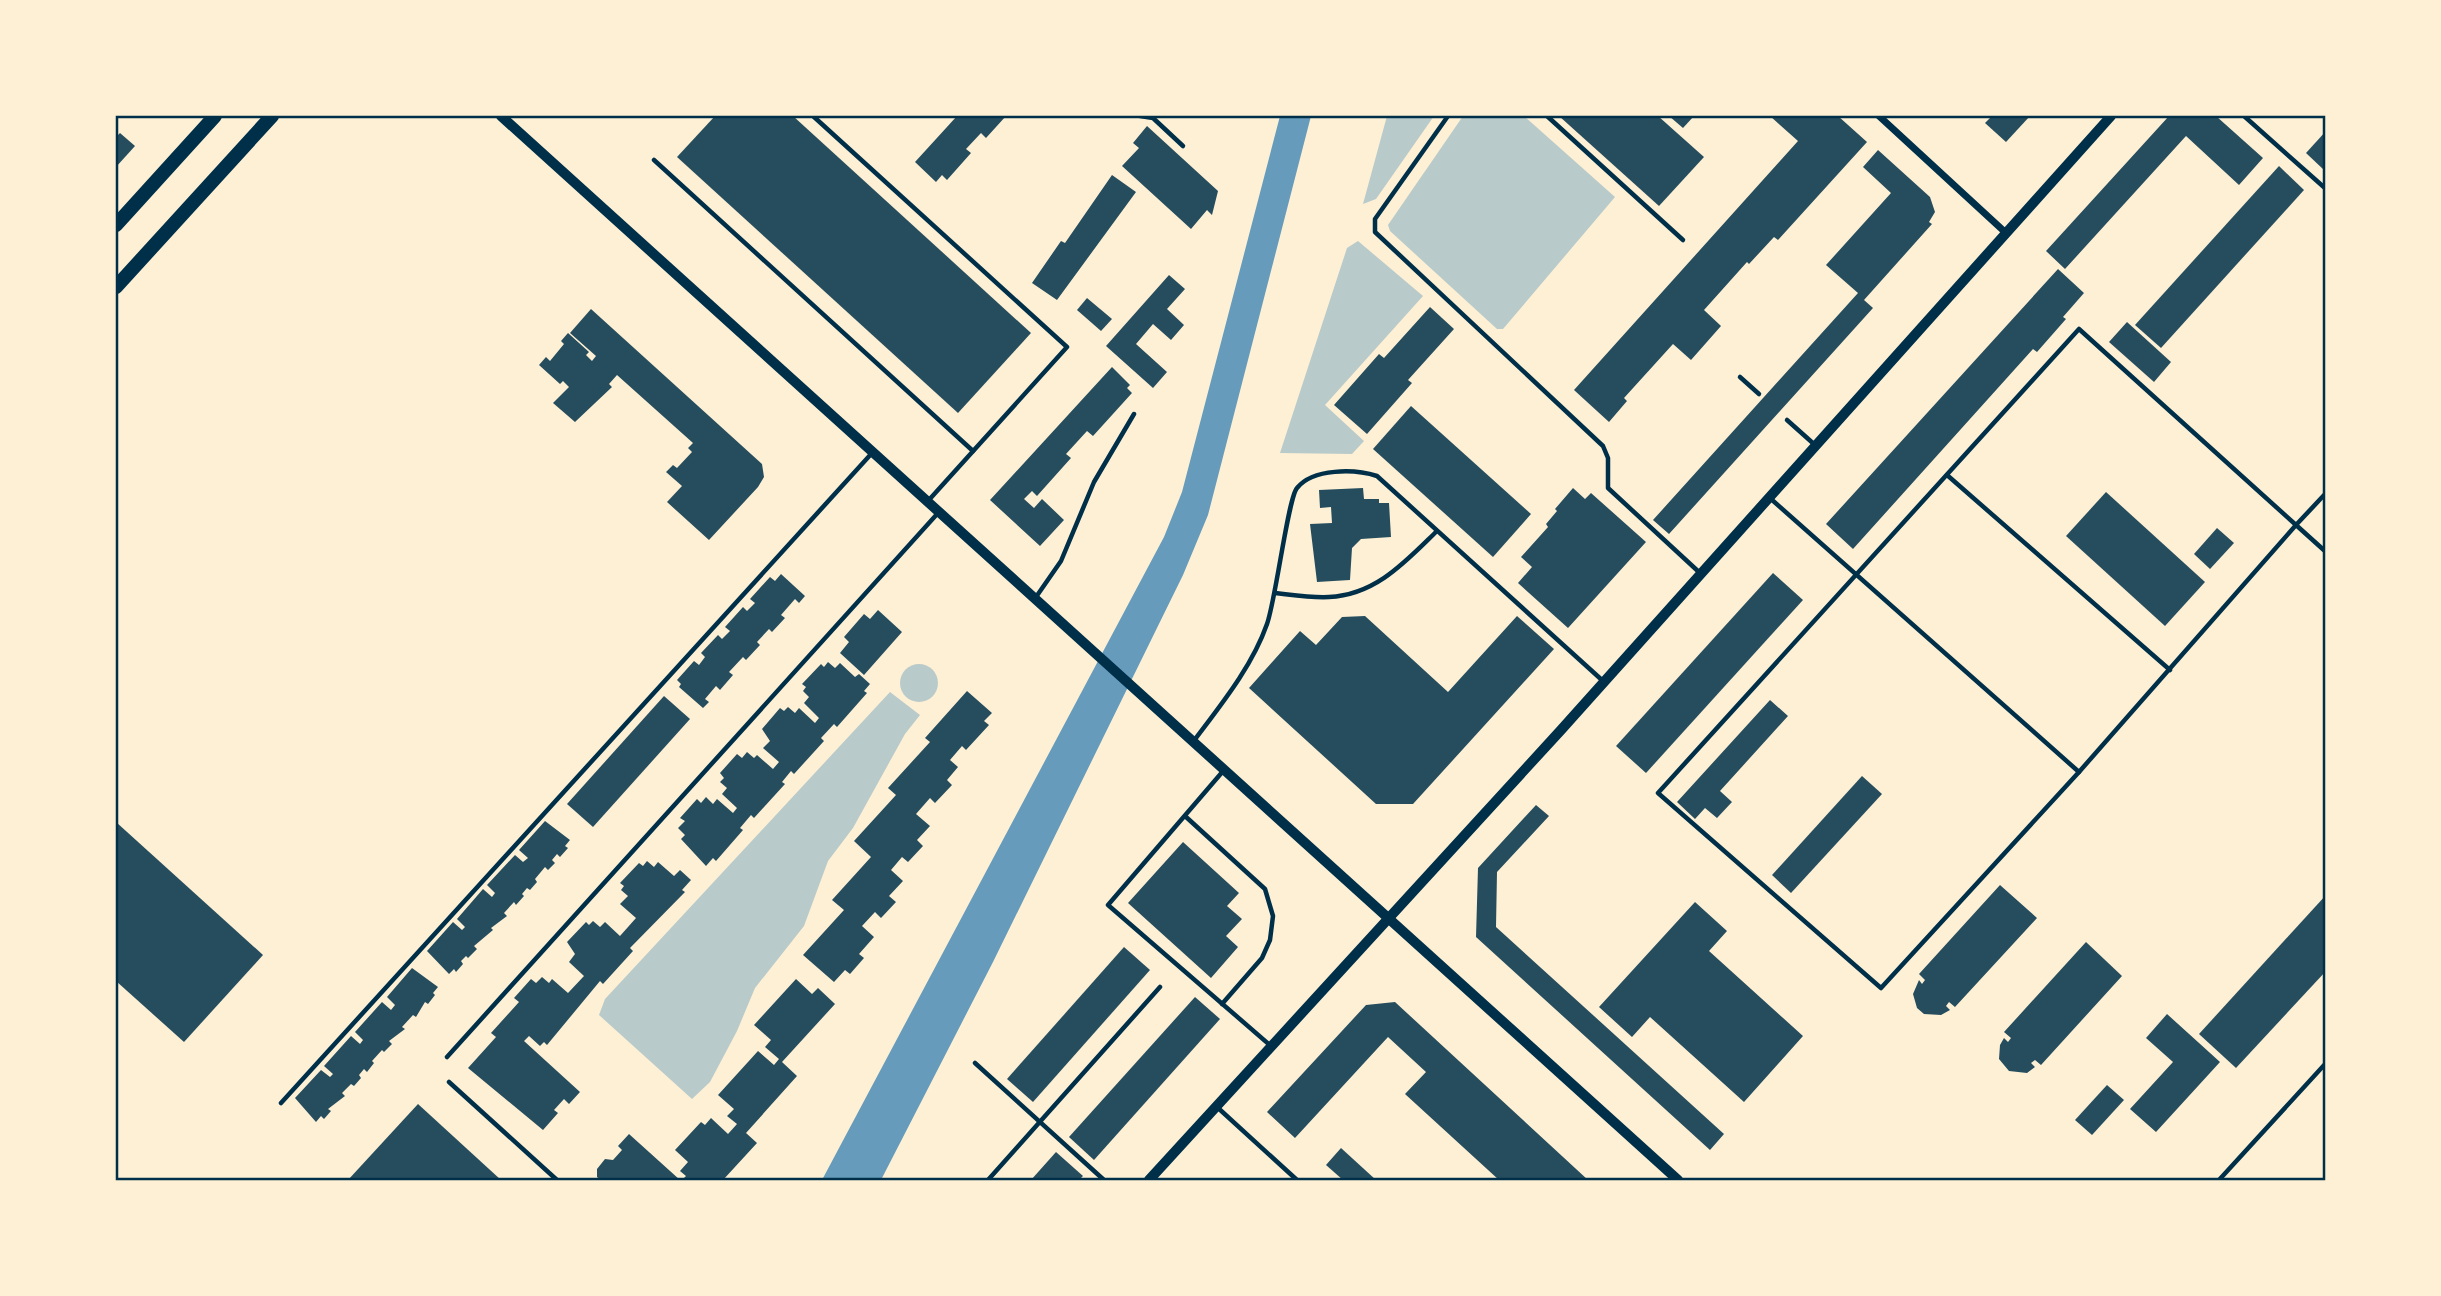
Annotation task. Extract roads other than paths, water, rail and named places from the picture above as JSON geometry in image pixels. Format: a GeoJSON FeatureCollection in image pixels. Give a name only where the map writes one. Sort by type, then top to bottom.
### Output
{"type":"FeatureCollection","features":[{"type":"Feature","properties":{"kind":"main road"},"geometry":{"type":"LineString","coordinates":[[116,225],[215,116]]}},
{"type":"Feature","properties":{"kind":"main road"},"geometry":{"type":"LineString","coordinates":[[116,287],[272,116]]}},
{"type":"Feature","properties":{"kind":"street"},"geometry":{"type":"LineString","coordinates":[[501,116],[1678,1181]]}},
{"type":"Feature","properties":{"kind":"street"},"geometry":{"type":"LineString","coordinates":[[1879,116],[2006,233]]}},
{"type":"Feature","properties":{"kind":"street"},"geometry":{"type":"LineString","coordinates":[[1149,1181],[1603,682],[2111,116]]}},
{"type":"Feature","properties":{"kind":"lane"},"geometry":{"type":"LineString","coordinates":[[813,116],[1067,347],[927,502]]}},
{"type":"Feature","properties":{"kind":"lane"},"geometry":{"type":"LineString","coordinates":[[1140,116],[1153,118],[1183,146]]}},
{"type":"Feature","properties":{"kind":"lane"},"geometry":{"type":"LineString","coordinates":[[1448,116],[1375,219],[1374,232],[1603,446],[1608,458],[1608,488],[1700,573]]}},
{"type":"Feature","properties":{"kind":"lane"},"geometry":{"type":"LineString","coordinates":[[1547,116],[1683,240]]}},
{"type":"Feature","properties":{"kind":"lane"},"geometry":{"type":"LineString","coordinates":[[2244,116],[2326,189]]}},
{"type":"Feature","properties":{"kind":"lane"},"geometry":{"type":"LineString","coordinates":[[654,160],[973,451]]}},
{"type":"Feature","properties":{"kind":"lane"},"geometry":{"type":"LineString","coordinates":[[2326,494],[2296,525],[2079,772],[1881,988],[1658,793],[2079,329],[2296,525],[2326,552]]}},
{"type":"Feature","properties":{"kind":"lane"},"geometry":{"type":"LineString","coordinates":[[1740,377],[1759,394]]}},
{"type":"Feature","properties":{"kind":"lane"},"geometry":{"type":"LineString","coordinates":[[1035,599],[1061,561],[1094,482],[1134,414]]}},
{"type":"Feature","properties":{"kind":"lane"},"geometry":{"type":"LineString","coordinates":[[1787,420],[1815,445]]}},
{"type":"Feature","properties":{"kind":"lane"},"geometry":{"type":"LineString","coordinates":[[281,1104],[873,453]]}},
{"type":"Feature","properties":{"kind":"lane"},"geometry":{"type":"LineString","coordinates":[[1193,742],[1230,692],[1267,625],[1294,490],[1305,479],[1316,475],[1362,471],[1377,476],[1603,682]]}},
{"type":"Feature","properties":{"kind":"lane"},"geometry":{"type":"LineString","coordinates":[[1947,475],[2170,670]]}},
{"type":"Feature","properties":{"kind":"lane"},"geometry":{"type":"LineString","coordinates":[[1769,498],[2079,772]]}},
{"type":"Feature","properties":{"kind":"lane"},"geometry":{"type":"LineString","coordinates":[[447,1057],[939,513]]}},
{"type":"Feature","properties":{"kind":"lane"},"geometry":{"type":"LineString","coordinates":[[1275,593],[1330,597],[1362,591],[1391,575],[1437,531]]}},
{"type":"Feature","properties":{"kind":"lane"},"geometry":{"type":"LineString","coordinates":[[1224,770],[1108,905],[1271,1046]]}},
{"type":"Feature","properties":{"kind":"lane"},"geometry":{"type":"LineString","coordinates":[[1185,816],[1265,889],[1273,916],[1270,940],[1262,958],[1222,1004]]}},
{"type":"Feature","properties":{"kind":"lane"},"geometry":{"type":"LineString","coordinates":[[988,1181],[1160,987]]}},
{"type":"Feature","properties":{"kind":"lane"},"geometry":{"type":"LineString","coordinates":[[975,1063],[1104,1181]]}},
{"type":"Feature","properties":{"kind":"lane"},"geometry":{"type":"LineString","coordinates":[[2219,1181],[2326,1063]]}},
{"type":"Feature","properties":{"kind":"lane"},"geometry":{"type":"LineString","coordinates":[[449,1082],[556,1181]]}},
{"type":"Feature","properties":{"kind":"lane"},"geometry":{"type":"LineString","coordinates":[[1217,1107],[1297,1181]]}},
{"type":"Feature","properties":{"kind":"water"},"geometry":{"type":"Polygon","coordinates":[[[1280,116],[1311,116],[1208,515],[1183,575],[993,962],[881,1180],[822,1180],[1164,537],[1182,492],[1280,116]]]}}]}
